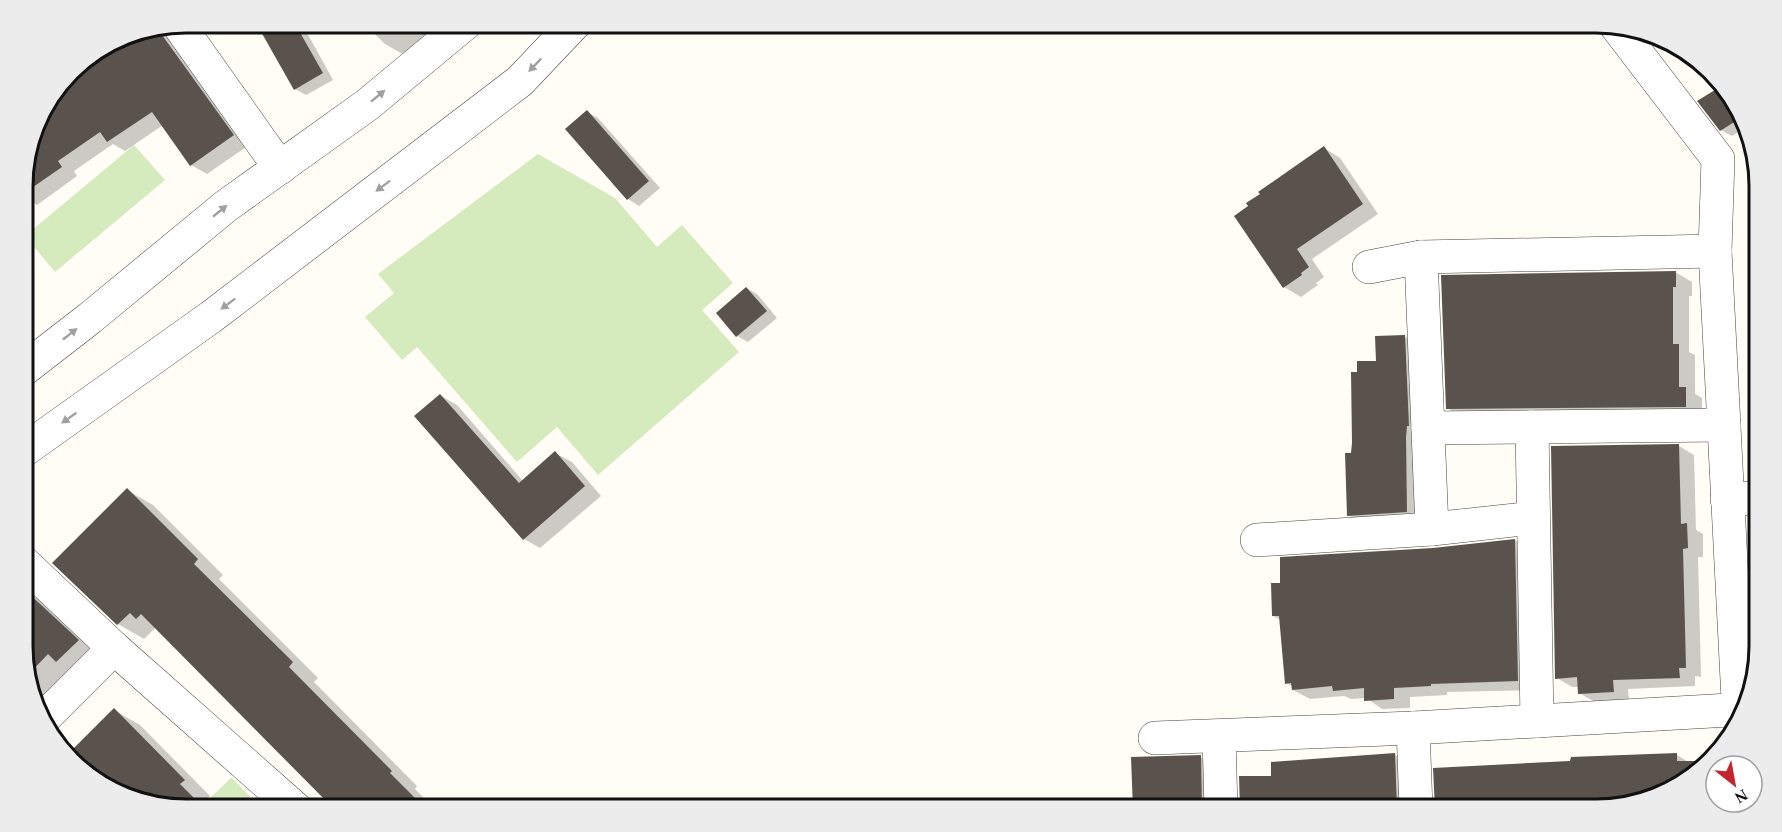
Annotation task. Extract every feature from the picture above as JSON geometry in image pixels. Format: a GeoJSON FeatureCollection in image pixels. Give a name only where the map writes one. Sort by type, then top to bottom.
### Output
{"type":"FeatureCollection","features":[{"type":"Feature","properties":{"kind":"street"},"geometry":{"type":"LineString","coordinates":[[184,33],[280,168]]}},
{"type":"Feature","properties":{"kind":"street"},"geometry":{"type":"LineString","coordinates":[[33,362],[226,206],[367,105],[454,33]]}},
{"type":"Feature","properties":{"kind":"street"},"geometry":{"type":"LineString","coordinates":[[33,445],[211,317],[519,81],[565,33]]}},
{"type":"Feature","properties":{"kind":"street"},"geometry":{"type":"LineString","coordinates":[[1624,36],[1718,159],[1715,251],[1724,425],[1743,498],[1741,694]]}},
{"type":"Feature","properties":{"kind":"street"},"geometry":{"type":"LineString","coordinates":[[1369,267],[1421,257],[1715,251]]}},
{"type":"Feature","properties":{"kind":"street"},"geometry":{"type":"LineString","coordinates":[[1421,257],[1432,529]]}},
{"type":"Feature","properties":{"kind":"street"},"geometry":{"type":"LineString","coordinates":[[1428,428],[1724,425]]}},
{"type":"Feature","properties":{"kind":"street"},"geometry":{"type":"LineString","coordinates":[[1532,427],[1537,721]]}},
{"type":"Feature","properties":{"kind":"street"},"geometry":{"type":"LineString","coordinates":[[1257,540],[1432,529],[1533,518]]}},
{"type":"Feature","properties":{"kind":"street"},"geometry":{"type":"LineString","coordinates":[[33,572],[114,648],[285,799]]}},
{"type":"Feature","properties":{"kind":"street"},"geometry":{"type":"LineString","coordinates":[[49,713],[114,648]]}},
{"type":"Feature","properties":{"kind":"street"},"geometry":{"type":"LineString","coordinates":[[1155,738],[1734,712]]}},
{"type":"Feature","properties":{"kind":"street"},"geometry":{"type":"LineString","coordinates":[[1413,728],[1416,799]]}},
{"type":"Feature","properties":{"kind":"street"},"geometry":{"type":"LineString","coordinates":[[1219,736],[1221,799]]}},
{"type":"Feature","properties":{"kind":"green space"},"geometry":{"type":"Polygon","coordinates":[[[134,145],[165,180],[55,272],[33,246],[33,229],[134,145]]]}},
{"type":"Feature","properties":{"kind":"green space"},"geometry":{"type":"Polygon","coordinates":[[[538,154],[615,198],[657,247],[682,225],[733,283],[702,310],[739,352],[598,475],[557,427],[517,462],[417,347],[402,360],[365,317],[394,293],[378,274],[538,154]]]}},
{"type":"Feature","properties":{"kind":"green space"},"geometry":{"type":"Polygon","coordinates":[[[232,778],[252,799],[213,799],[211,797],[232,778]]]}},
{"type":"Feature","properties":{"kind":"building"},"geometry":{"type":"Polygon","coordinates":[[[262,33],[300,33],[323,73],[294,90],[262,33]]]}},
{"type":"Feature","properties":{"kind":"building"},"geometry":{"type":"Polygon","coordinates":[[[162,35],[234,135],[190,166],[152,112],[107,142],[100,132],[58,161],[62,167],[33,187],[34,166],[45,128],[59,101],[71,85],[93,65],[118,49],[162,35]]]}},
{"type":"Feature","properties":{"kind":"building"},"geometry":{"type":"Polygon","coordinates":[[[1715,90],[1734,122],[1720,131],[1697,101],[1715,90]]]}},
{"type":"Feature","properties":{"kind":"building"},"geometry":{"type":"Polygon","coordinates":[[[587,110],[649,181],[627,200],[565,129],[587,110]]]}},
{"type":"Feature","properties":{"kind":"building"},"geometry":{"type":"Polygon","coordinates":[[[1324,146],[1363,204],[1297,249],[1309,267],[1301,273],[1302,275],[1283,288],[1234,216],[1248,206],[1246,203],[1260,194],[1258,192],[1324,146]]]}},
{"type":"Feature","properties":{"kind":"building"},"geometry":{"type":"Polygon","coordinates":[[[1676,271],[1676,287],[1673,287],[1673,344],[1679,344],[1679,387],[1686,387],[1686,407],[1446,409],[1441,275],[1676,271]]]}},
{"type":"Feature","properties":{"kind":"building"},"geometry":{"type":"Polygon","coordinates":[[[746,287],[767,311],[736,337],[716,313],[746,287]]]}},
{"type":"Feature","properties":{"kind":"building"},"geometry":{"type":"Polygon","coordinates":[[[1405,335],[1409,426],[1407,426],[1406,437],[1407,512],[1347,516],[1345,453],[1351,453],[1352,443],[1351,372],[1357,372],[1357,361],[1376,361],[1375,336],[1405,335]]]}},
{"type":"Feature","properties":{"kind":"building"},"geometry":{"type":"Polygon","coordinates":[[[440,394],[519,483],[555,451],[585,486],[523,540],[414,416],[440,394]]]}},
{"type":"Feature","properties":{"kind":"building"},"geometry":{"type":"Polygon","coordinates":[[[1679,444],[1681,524],[1687,523],[1688,548],[1683,549],[1686,668],[1679,668],[1680,678],[1613,680],[1614,692],[1578,694],[1577,677],[1555,679],[1551,446],[1679,444]]]}},
{"type":"Feature","properties":{"kind":"building"},"geometry":{"type":"Polygon","coordinates":[[[127,488],[198,559],[194,564],[293,662],[289,667],[392,771],[390,773],[416,799],[324,799],[141,614],[136,619],[130,613],[117,625],[52,563],[127,488]]]}},
{"type":"Feature","properties":{"kind":"building"},"geometry":{"type":"Polygon","coordinates":[[[1515,539],[1518,681],[1431,684],[1431,686],[1394,688],[1394,699],[1364,701],[1364,688],[1333,691],[1332,686],[1292,690],[1291,683],[1285,684],[1279,616],[1272,616],[1271,583],[1280,583],[1280,557],[1433,548],[1515,539]]]}},
{"type":"Feature","properties":{"kind":"building"},"geometry":{"type":"Polygon","coordinates":[[[33,597],[79,640],[56,662],[48,654],[34,668],[33,597]]]}},
{"type":"Feature","properties":{"kind":"building"},"geometry":{"type":"Polygon","coordinates":[[[114,708],[185,780],[180,784],[195,799],[166,798],[128,787],[93,767],[73,749],[114,708]]]}},
{"type":"Feature","properties":{"kind":"building"},"geometry":{"type":"Polygon","coordinates":[[[1395,753],[1397,799],[1240,799],[1239,776],[1271,776],[1271,762],[1395,753]]]}},
{"type":"Feature","properties":{"kind":"building"},"geometry":{"type":"Polygon","coordinates":[[[1677,753],[1677,761],[1697,761],[1664,783],[1645,791],[1606,799],[1435,799],[1433,768],[1570,761],[1571,757],[1677,753]]]}},
{"type":"Feature","properties":{"kind":"building"},"geometry":{"type":"Polygon","coordinates":[[[1201,755],[1202,799],[1133,799],[1131,757],[1201,755]]]}}]}
